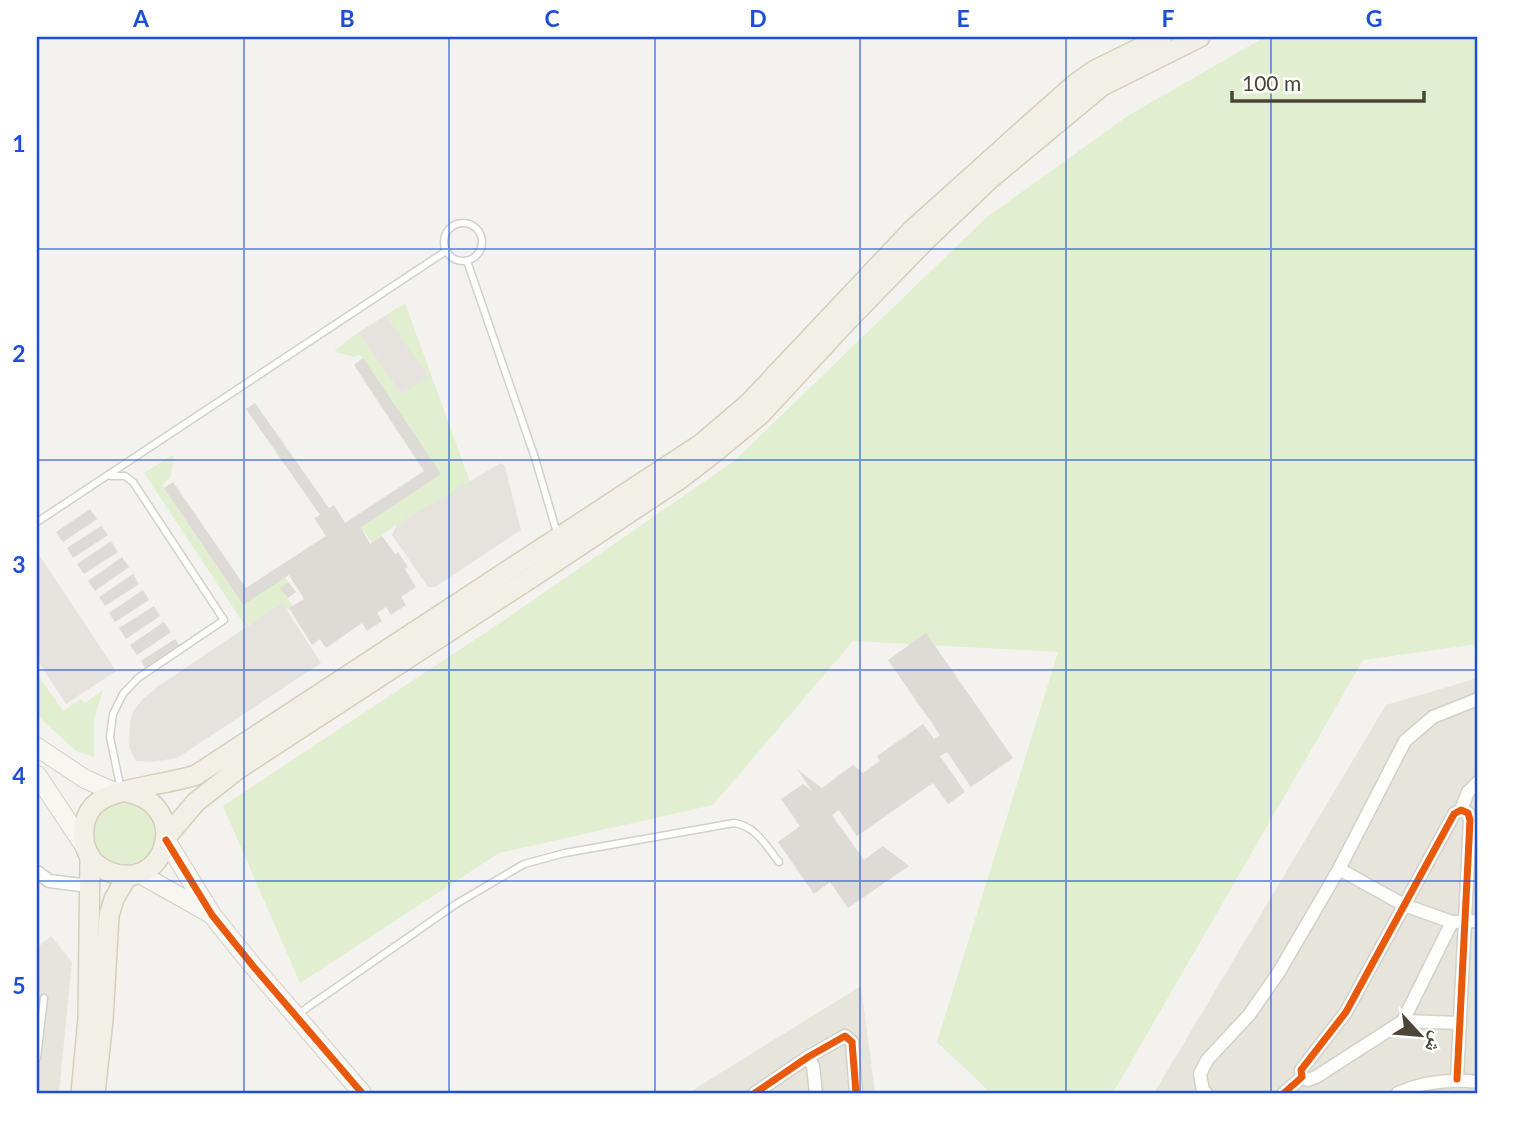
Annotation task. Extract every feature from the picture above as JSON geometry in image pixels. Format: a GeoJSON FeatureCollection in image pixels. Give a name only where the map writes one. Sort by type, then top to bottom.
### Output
{"type":"FeatureCollection","features":[{"type":"Feature","properties":{"kind":"main road"},"geometry":{"type":"LineString","coordinates":[[81,1093],[88,1019],[89,886],[84,827],[87,817],[99,802],[122,792],[178,782],[196,775],[670,465],[722,428],[748,404],[912,230],[1019,133],[1095,70],[1161,37]]}},
{"type":"Feature","properties":{"kind":"main road"},"geometry":{"type":"LineString","coordinates":[[166,838],[197,802],[238,769],[531,578],[680,479],[710,456],[760,415],[905,261],[990,179],[1102,86],[1200,37]]}},
{"type":"Feature","properties":{"kind":"main road"},"geometry":{"type":"LineString","coordinates":[[88,851],[104,870],[113,874],[133,874],[154,864],[160,857],[166,838],[165,823],[160,811],[151,801],[139,794],[122,792]]}},
{"type":"Feature","properties":{"kind":"main road"},"geometry":{"type":"LineString","coordinates":[[95,1093],[103,1020],[109,916],[114,899],[133,874]]}},
{"type":"Feature","properties":{"kind":"street"},"geometry":{"type":"LineString","coordinates":[[1206,1093],[1200,1074],[1208,1060],[1249,1015],[1264,994],[1339,870],[1405,741],[1433,717],[1478,699]]}},
{"type":"Feature","properties":{"kind":"street"},"geometry":{"type":"LineString","coordinates":[[37,747],[85,779],[122,792]]}},
{"type":"Feature","properties":{"kind":"street"},"geometry":{"type":"LineString","coordinates":[[37,775],[88,851]]}},
{"type":"Feature","properties":{"kind":"street"},"geometry":{"type":"LineString","coordinates":[[1302,1077],[1301,1070],[1346,1012],[1454,814],[1461,810],[1468,792],[1478,782]]}},
{"type":"Feature","properties":{"kind":"street"},"geometry":{"type":"LineString","coordinates":[[1457,1079],[1470,820],[1468,813],[1461,810]]}},
{"type":"Feature","properties":{"kind":"street"},"geometry":{"type":"LineString","coordinates":[[166,838],[212,915],[362,1093]]}},
{"type":"Feature","properties":{"kind":"street"},"geometry":{"type":"LineString","coordinates":[[1339,870],[1404,905],[1465,922]]}},
{"type":"Feature","properties":{"kind":"street"},"geometry":{"type":"LineString","coordinates":[[37,872],[50,881],[89,886]]}},
{"type":"Feature","properties":{"kind":"street"},"geometry":{"type":"LineString","coordinates":[[133,874],[212,915]]}},
{"type":"Feature","properties":{"kind":"street"},"geometry":{"type":"LineString","coordinates":[[1302,1077],[1308,1080],[1316,1077],[1403,1021],[1465,922]]}},
{"type":"Feature","properties":{"kind":"street"},"geometry":{"type":"LineString","coordinates":[[1403,1021],[1460,1023]]}},
{"type":"Feature","properties":{"kind":"street"},"geometry":{"type":"LineString","coordinates":[[755,1093],[841,1037],[849,1038],[852,1042],[856,1093]]}},
{"type":"Feature","properties":{"kind":"street"},"geometry":{"type":"LineString","coordinates":[[808,1057],[813,1066],[816,1093]]}},
{"type":"Feature","properties":{"kind":"street"},"geometry":{"type":"LineString","coordinates":[[1284,1093],[1302,1077]]}},
{"type":"Feature","properties":{"kind":"street"},"geometry":{"type":"LineString","coordinates":[[1398,1093],[1434,1082],[1457,1079],[1478,1082]]}},
{"type":"Feature","properties":{"kind":"lane"},"geometry":{"type":"LineString","coordinates":[[461,222],[478,230],[482,242],[478,254],[467,261],[456,260],[446,251],[444,239],[450,228],[461,222]]}},
{"type":"Feature","properties":{"kind":"lane"},"geometry":{"type":"LineString","coordinates":[[37,522],[446,251]]}},
{"type":"Feature","properties":{"kind":"lane"},"geometry":{"type":"LineString","coordinates":[[467,261],[535,458],[558,538]]}},
{"type":"Feature","properties":{"kind":"lane"},"geometry":{"type":"LineString","coordinates":[[104,478],[120,474],[133,482],[224,620],[138,678],[123,694],[113,714],[110,737],[122,792]]}},
{"type":"Feature","properties":{"kind":"lane"},"geometry":{"type":"LineString","coordinates":[[295,1016],[456,904],[524,864],[565,853],[734,823],[754,831],[779,862]]}},
{"type":"Feature","properties":{"kind":"lane"},"geometry":{"type":"LineString","coordinates":[[37,1058],[44,998]]}},
{"type":"Feature","properties":{"kind":"shaded area"},"geometry":{"type":"Polygon","coordinates":[[[386,315],[428,377],[401,394],[359,332],[386,315]]]}},
{"type":"Feature","properties":{"kind":"shaded area"},"geometry":{"type":"Polygon","coordinates":[[[501,463],[505,466],[521,530],[435,587],[428,587],[392,535],[397,524],[501,463]]]}},
{"type":"Feature","properties":{"kind":"shaded area"},"geometry":{"type":"Polygon","coordinates":[[[37,552],[116,671],[66,704],[37,660],[37,552]]]}},
{"type":"Feature","properties":{"kind":"shaded area"},"geometry":{"type":"Polygon","coordinates":[[[282,603],[321,663],[177,758],[152,762],[136,761],[129,747],[130,721],[142,700],[157,687],[282,603]]]}},
{"type":"Feature","properties":{"kind":"shaded area"},"geometry":{"type":"Polygon","coordinates":[[[1478,678],[1478,1093],[1154,1093],[1386,705],[1478,678]]]}},
{"type":"Feature","properties":{"kind":"shaded area"},"geometry":{"type":"Polygon","coordinates":[[[51,936],[72,962],[59,1093],[37,1093],[37,948],[51,936]]]}},
{"type":"Feature","properties":{"kind":"shaded area"},"geometry":{"type":"Polygon","coordinates":[[[861,986],[875,1093],[688,1093],[861,986]]]}},
{"type":"Feature","properties":{"kind":"green space"},"geometry":{"type":"Polygon","coordinates":[[[1265,37],[1478,37],[1478,644],[1363,660],[1113,1093],[991,1093],[937,1042],[1058,652],[853,641],[713,805],[499,853],[300,983],[223,806],[503,621],[734,461],[987,217],[1129,115],[1265,37]]]}},
{"type":"Feature","properties":{"kind":"green space"},"geometry":{"type":"Polygon","coordinates":[[[405,303],[470,482],[397,524],[372,543],[361,527],[441,474],[360,355],[354,357],[335,350],[359,332],[401,394],[427,376],[386,315],[405,303]]]}},
{"type":"Feature","properties":{"kind":"green space"},"geometry":{"type":"Polygon","coordinates":[[[172,455],[174,457],[170,478],[162,485],[242,604],[285,577],[288,582],[281,588],[293,606],[287,610],[282,603],[246,627],[144,473],[172,455]]]}},
{"type":"Feature","properties":{"kind":"green space"},"geometry":{"type":"Polygon","coordinates":[[[37,674],[63,711],[81,699],[85,703],[103,690],[94,719],[94,757],[76,751],[37,715],[37,674]]]}},
{"type":"Feature","properties":{"kind":"green space"},"geometry":{"type":"Polygon","coordinates":[[[119,799],[149,811],[157,832],[155,846],[147,856],[136,862],[111,862],[100,856],[93,845],[92,830],[97,814],[119,799]]]}},
{"type":"Feature","properties":{"kind":"building"},"geometry":{"type":"Polygon","coordinates":[[[363,358],[441,474],[361,527],[370,544],[382,536],[408,567],[405,569],[416,587],[401,597],[406,605],[391,615],[386,607],[377,613],[382,621],[367,631],[362,623],[326,648],[320,639],[312,645],[289,608],[304,599],[289,575],[243,605],[164,488],[173,482],[246,588],[326,536],[314,518],[320,515],[246,409],[255,403],[329,508],[334,505],[345,523],[424,471],[354,365],[363,358]]]}},
{"type":"Feature","properties":{"kind":"building"},"geometry":{"type":"Polygon","coordinates":[[[90,509],[97,519],[63,542],[56,532],[90,509]]]}},
{"type":"Feature","properties":{"kind":"building"},"geometry":{"type":"Polygon","coordinates":[[[101,526],[108,535],[73,558],[67,548],[101,526]]]}},
{"type":"Feature","properties":{"kind":"building"},"geometry":{"type":"Polygon","coordinates":[[[111,541],[118,552],[84,574],[77,564],[111,541]]]}},
{"type":"Feature","properties":{"kind":"building"},"geometry":{"type":"Polygon","coordinates":[[[122,557],[129,567],[95,591],[88,581],[122,557]]]}},
{"type":"Feature","properties":{"kind":"building"},"geometry":{"type":"Polygon","coordinates":[[[133,574],[139,584],[105,606],[99,597],[133,574]]]}},
{"type":"Feature","properties":{"kind":"building"},"geometry":{"type":"Polygon","coordinates":[[[288,582],[296,592],[288,598],[280,588],[288,582]]]}},
{"type":"Feature","properties":{"kind":"building"},"geometry":{"type":"Polygon","coordinates":[[[143,590],[149,600],[115,622],[109,613],[143,590]]]}},
{"type":"Feature","properties":{"kind":"building"},"geometry":{"type":"Polygon","coordinates":[[[154,606],[160,616],[126,639],[119,628],[154,606]]]}},
{"type":"Feature","properties":{"kind":"building"},"geometry":{"type":"Polygon","coordinates":[[[164,622],[171,632],[137,655],[130,645],[164,622]]]}},
{"type":"Feature","properties":{"kind":"building"},"geometry":{"type":"Polygon","coordinates":[[[926,633],[1013,758],[971,787],[947,752],[940,756],[965,792],[948,804],[933,783],[857,836],[839,810],[832,815],[864,860],[883,846],[909,866],[848,908],[830,882],[814,894],[778,842],[800,826],[781,799],[803,784],[812,791],[797,769],[822,788],[853,765],[863,773],[880,761],[877,756],[923,724],[934,739],[940,735],[888,660],[926,633]]]}},
{"type":"Feature","properties":{"kind":"building"},"geometry":{"type":"Polygon","coordinates":[[[175,639],[181,647],[146,670],[141,661],[175,639]]]}},
{"type":"Feature","properties":{"kind":"cycle path"},"geometry":{"type":"LineString","coordinates":[[1284,1093],[1302,1077],[1301,1070],[1346,1012],[1454,814],[1461,810],[1468,813],[1470,820],[1457,1079]]}},
{"type":"Feature","properties":{"kind":"cycle path"},"geometry":{"type":"LineString","coordinates":[[166,840],[212,915],[362,1093]]}},
{"type":"Feature","properties":{"kind":"cycle path"},"geometry":{"type":"LineString","coordinates":[[755,1093],[845,1036],[852,1042],[856,1093]]}}]}
